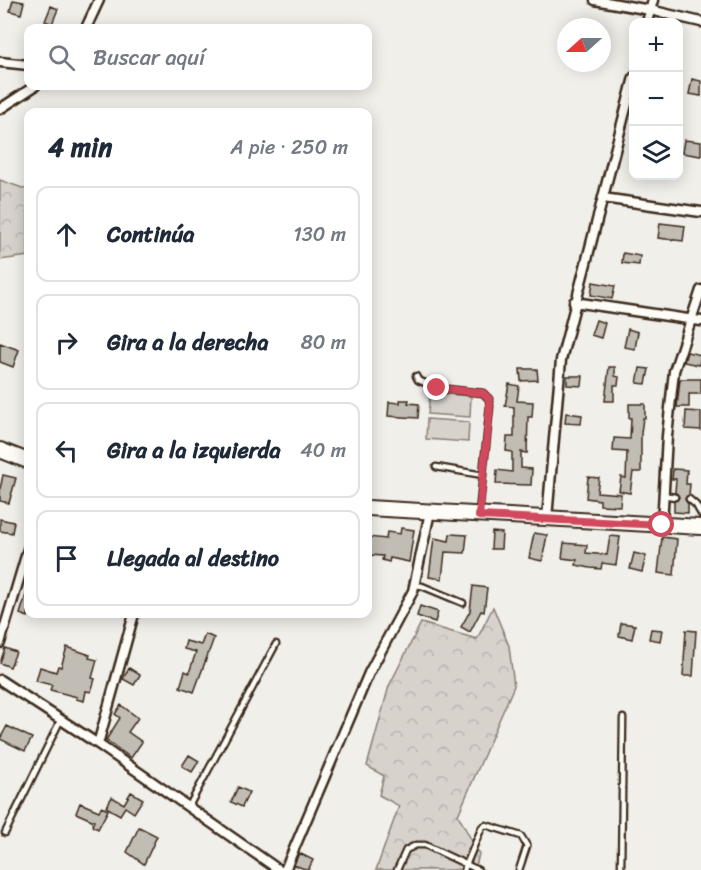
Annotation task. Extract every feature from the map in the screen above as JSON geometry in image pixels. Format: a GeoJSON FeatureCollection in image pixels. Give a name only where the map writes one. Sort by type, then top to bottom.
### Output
{"type":"FeatureCollection","features":[{"type":"Feature","properties":{"kind":"main road"},"geometry":{"type":"LineString","coordinates":[[0,450],[24,459]]}},
{"type":"Feature","properties":{"kind":"main road"},"geometry":{"type":"LineString","coordinates":[[372,508],[701,527]]}},
{"type":"Feature","properties":{"kind":"street"},"geometry":{"type":"LineString","coordinates":[[88,24],[99,0]]}},
{"type":"Feature","properties":{"kind":"street"},"geometry":{"type":"LineString","coordinates":[[595,0],[701,22]]}},
{"type":"Feature","properties":{"kind":"street"},"geometry":{"type":"LineString","coordinates":[[648,18],[653,0]]}},
{"type":"Feature","properties":{"kind":"street"},"geometry":{"type":"LineString","coordinates":[[0,62],[24,65]]}},
{"type":"Feature","properties":{"kind":"street"},"geometry":{"type":"LineString","coordinates":[[0,109],[29,90]]}},
{"type":"Feature","properties":{"kind":"street"},"geometry":{"type":"LineString","coordinates":[[547,519],[561,360],[629,93]]}},
{"type":"Feature","properties":{"kind":"street"},"geometry":{"type":"LineString","coordinates":[[603,198],[701,212]]}},
{"type":"Feature","properties":{"kind":"street"},"geometry":{"type":"LineString","coordinates":[[662,525],[667,436],[674,371],[701,290]]}},
{"type":"Feature","properties":{"kind":"street"},"geometry":{"type":"LineString","coordinates":[[574,302],[701,321]]}},
{"type":"Feature","properties":{"kind":"street"},"geometry":{"type":"LineString","coordinates":[[285,870],[369,673],[415,585],[430,512]]}},
{"type":"Feature","properties":{"kind":"street"},"geometry":{"type":"LineString","coordinates":[[0,643],[24,562]]}},
{"type":"Feature","properties":{"kind":"street"},"geometry":{"type":"LineString","coordinates":[[98,744],[133,618]]}},
{"type":"Feature","properties":{"kind":"street"},"geometry":{"type":"LineString","coordinates":[[0,680],[98,744],[279,870]]}},
{"type":"Feature","properties":{"kind":"lane"},"geometry":{"type":"LineString","coordinates":[[416,376],[418,381],[437,388],[483,393],[489,399],[479,516]]}},
{"type":"Feature","properties":{"kind":"lane"},"geometry":{"type":"LineString","coordinates":[[436,467],[483,475]]}},
{"type":"Feature","properties":{"kind":"lane"},"geometry":{"type":"LineString","coordinates":[[663,495],[675,497]]}},
{"type":"Feature","properties":{"kind":"lane"},"geometry":{"type":"LineString","coordinates":[[689,499],[701,513]]}},
{"type":"Feature","properties":{"kind":"lane"},"geometry":{"type":"LineString","coordinates":[[415,585],[422,585],[463,603]]}},
{"type":"Feature","properties":{"kind":"lane"},"geometry":{"type":"LineString","coordinates":[[188,808],[276,644]]}},
{"type":"Feature","properties":{"kind":"lane"},"geometry":{"type":"LineString","coordinates":[[621,870],[623,718]]}},
{"type":"Feature","properties":{"kind":"lane"},"geometry":{"type":"LineString","coordinates":[[5,833],[61,719]]}},
{"type":"Feature","properties":{"kind":"lane"},"geometry":{"type":"LineString","coordinates":[[465,868],[478,833],[486,825],[521,836],[525,841],[527,846],[519,870]]}},
{"type":"Feature","properties":{"kind":"lane"},"geometry":{"type":"LineString","coordinates":[[397,870],[406,850],[416,845],[425,845],[465,868],[478,870]]}},
{"type":"Feature","properties":{"kind":"green space"},"geometry":{"type":"Polygon","coordinates":[[[0,180],[24,189],[24,257],[0,260],[0,180]]]}},
{"type":"Feature","properties":{"kind":"green space"},"geometry":{"type":"Polygon","coordinates":[[[430,393],[471,396],[470,417],[428,414],[430,393]]]}},
{"type":"Feature","properties":{"kind":"green space"},"geometry":{"type":"Polygon","coordinates":[[[427,419],[469,422],[468,442],[426,439],[427,419]]]}},
{"type":"Feature","properties":{"kind":"green space"},"geometry":{"type":"Polygon","coordinates":[[[493,607],[509,646],[514,686],[458,815],[479,854],[475,870],[376,870],[399,806],[379,795],[384,776],[367,766],[389,686],[421,623],[477,639],[493,607]]]}},
{"type":"Feature","properties":{"kind":"building"},"geometry":{"type":"Polygon","coordinates":[[[13,0],[24,2],[21,14],[10,11],[13,0]]]}},
{"type":"Feature","properties":{"kind":"building"},"geometry":{"type":"Polygon","coordinates":[[[51,6],[58,9],[52,24],[45,21],[51,6]]]}},
{"type":"Feature","properties":{"kind":"building"},"geometry":{"type":"Polygon","coordinates":[[[692,79],[701,81],[701,96],[689,94],[692,79]]]}},
{"type":"Feature","properties":{"kind":"building"},"geometry":{"type":"Polygon","coordinates":[[[684,140],[701,142],[701,156],[683,153],[684,140]]]}},
{"type":"Feature","properties":{"kind":"building"},"geometry":{"type":"Polygon","coordinates":[[[660,223],[685,226],[683,241],[658,238],[660,223]]]}},
{"type":"Feature","properties":{"kind":"building"},"geometry":{"type":"Polygon","coordinates":[[[623,253],[640,256],[639,265],[622,263],[623,253]]]}},
{"type":"Feature","properties":{"kind":"building"},"geometry":{"type":"Polygon","coordinates":[[[593,282],[615,286],[612,299],[591,295],[593,282]]]}},
{"type":"Feature","properties":{"kind":"building"},"geometry":{"type":"Polygon","coordinates":[[[596,320],[605,323],[601,338],[591,335],[596,320]]]}},
{"type":"Feature","properties":{"kind":"building"},"geometry":{"type":"Polygon","coordinates":[[[628,329],[638,332],[635,349],[624,347],[628,329]]]}},
{"type":"Feature","properties":{"kind":"building"},"geometry":{"type":"Polygon","coordinates":[[[0,343],[19,350],[13,367],[0,362],[0,343]]]}},
{"type":"Feature","properties":{"kind":"building"},"geometry":{"type":"Polygon","coordinates":[[[687,352],[701,355],[699,365],[684,362],[687,352]]]}},
{"type":"Feature","properties":{"kind":"building"},"geometry":{"type":"Polygon","coordinates":[[[609,367],[615,367],[615,376],[619,377],[618,385],[614,385],[614,401],[605,401],[609,367]]]}},
{"type":"Feature","properties":{"kind":"building"},"geometry":{"type":"Polygon","coordinates":[[[640,368],[649,369],[646,384],[637,383],[640,368]]]}},
{"type":"Feature","properties":{"kind":"building"},"geometry":{"type":"Polygon","coordinates":[[[520,369],[537,369],[538,380],[521,381],[520,369]]]}},
{"type":"Feature","properties":{"kind":"building"},"geometry":{"type":"Polygon","coordinates":[[[567,376],[583,376],[582,386],[567,385],[567,376]]]}},
{"type":"Feature","properties":{"kind":"building"},"geometry":{"type":"Polygon","coordinates":[[[680,379],[701,379],[701,394],[689,394],[689,407],[677,407],[680,379]]]}},
{"type":"Feature","properties":{"kind":"building"},"geometry":{"type":"Polygon","coordinates":[[[509,384],[519,386],[517,401],[533,402],[532,417],[528,417],[527,453],[521,452],[521,468],[532,469],[531,485],[496,484],[497,470],[512,472],[512,452],[506,451],[507,437],[514,437],[514,407],[505,406],[509,384]]]}},
{"type":"Feature","properties":{"kind":"building"},"geometry":{"type":"Polygon","coordinates":[[[400,400],[409,400],[408,403],[419,404],[418,418],[388,416],[389,402],[400,403],[400,400]]]}},
{"type":"Feature","properties":{"kind":"building"},"geometry":{"type":"Polygon","coordinates":[[[629,404],[645,404],[645,418],[643,418],[641,433],[641,472],[633,472],[630,493],[619,491],[621,477],[626,478],[627,452],[613,451],[614,438],[630,439],[629,404]]]}},
{"type":"Feature","properties":{"kind":"building"},"geometry":{"type":"Polygon","coordinates":[[[686,411],[701,412],[701,430],[685,429],[686,411]]]}},
{"type":"Feature","properties":{"kind":"building"},"geometry":{"type":"Polygon","coordinates":[[[566,413],[582,415],[581,424],[565,423],[566,413]]]}},
{"type":"Feature","properties":{"kind":"building"},"geometry":{"type":"Polygon","coordinates":[[[673,469],[687,470],[686,484],[690,484],[689,495],[685,499],[688,504],[688,513],[674,512],[674,501],[679,497],[675,492],[676,479],[672,479],[673,469]]]}},
{"type":"Feature","properties":{"kind":"building"},"geometry":{"type":"Polygon","coordinates":[[[3,475],[16,478],[9,503],[0,501],[3,475]]]}},
{"type":"Feature","properties":{"kind":"building"},"geometry":{"type":"Polygon","coordinates":[[[588,477],[599,478],[597,492],[621,494],[620,506],[600,505],[600,500],[586,498],[588,477]]]}},
{"type":"Feature","properties":{"kind":"building"},"geometry":{"type":"Polygon","coordinates":[[[0,519],[14,522],[12,533],[0,531],[0,519]]]}},
{"type":"Feature","properties":{"kind":"building"},"geometry":{"type":"Polygon","coordinates":[[[401,528],[414,530],[409,562],[390,558],[389,562],[382,560],[383,556],[372,555],[372,537],[386,539],[387,532],[400,534],[401,528]]]}},
{"type":"Feature","properties":{"kind":"building"},"geometry":{"type":"Polygon","coordinates":[[[492,532],[502,533],[501,549],[491,549],[492,532]]]}},
{"type":"Feature","properties":{"kind":"building"},"geometry":{"type":"Polygon","coordinates":[[[534,533],[547,535],[542,561],[529,558],[534,533]]]}},
{"type":"Feature","properties":{"kind":"building"},"geometry":{"type":"Polygon","coordinates":[[[450,534],[467,535],[465,553],[445,552],[442,579],[429,577],[434,538],[449,541],[450,534]]]}},
{"type":"Feature","properties":{"kind":"building"},"geometry":{"type":"Polygon","coordinates":[[[610,536],[620,537],[616,565],[602,563],[601,569],[590,568],[576,565],[577,560],[562,558],[564,543],[587,545],[586,553],[607,555],[610,536]]]}},
{"type":"Feature","properties":{"kind":"building"},"geometry":{"type":"Polygon","coordinates":[[[662,537],[677,539],[674,575],[658,573],[662,537]]]}},
{"type":"Feature","properties":{"kind":"building"},"geometry":{"type":"Polygon","coordinates":[[[634,553],[646,556],[642,572],[630,569],[634,553]]]}},
{"type":"Feature","properties":{"kind":"building"},"geometry":{"type":"Polygon","coordinates":[[[473,586],[487,588],[484,612],[481,611],[470,632],[461,627],[470,611],[473,586]]]}},
{"type":"Feature","properties":{"kind":"building"},"geometry":{"type":"Polygon","coordinates":[[[24,601],[24,616],[20,614],[24,601]]]}},
{"type":"Feature","properties":{"kind":"building"},"geometry":{"type":"Polygon","coordinates":[[[420,606],[438,612],[435,622],[417,616],[420,606]]]}},
{"type":"Feature","properties":{"kind":"building"},"geometry":{"type":"Polygon","coordinates":[[[621,623],[635,625],[632,639],[619,636],[621,623]]]}},
{"type":"Feature","properties":{"kind":"building"},"geometry":{"type":"Polygon","coordinates":[[[651,629],[662,630],[660,641],[649,639],[651,629]]]}},
{"type":"Feature","properties":{"kind":"building"},"geometry":{"type":"Polygon","coordinates":[[[686,630],[696,631],[693,676],[683,676],[686,630]]]}},
{"type":"Feature","properties":{"kind":"building"},"geometry":{"type":"Polygon","coordinates":[[[205,634],[214,638],[194,692],[180,687],[185,671],[189,673],[196,652],[184,649],[186,641],[201,645],[205,634]]]}},
{"type":"Feature","properties":{"kind":"building"},"geometry":{"type":"Polygon","coordinates":[[[67,647],[90,655],[89,658],[97,660],[91,692],[86,691],[84,701],[50,690],[52,685],[36,681],[40,667],[56,672],[58,666],[61,667],[67,647]]]}},
{"type":"Feature","properties":{"kind":"building"},"geometry":{"type":"Polygon","coordinates":[[[5,648],[16,652],[10,667],[0,663],[5,648]]]}},
{"type":"Feature","properties":{"kind":"building"},"geometry":{"type":"Polygon","coordinates":[[[129,668],[140,675],[134,685],[123,679],[129,668]]]}},
{"type":"Feature","properties":{"kind":"building"},"geometry":{"type":"Polygon","coordinates":[[[121,705],[138,718],[128,732],[142,742],[131,758],[106,740],[120,718],[115,714],[121,705]]]}},
{"type":"Feature","properties":{"kind":"building"},"geometry":{"type":"Polygon","coordinates":[[[7,726],[32,738],[25,751],[0,739],[7,726]]]}},
{"type":"Feature","properties":{"kind":"building"},"geometry":{"type":"Polygon","coordinates":[[[189,755],[199,761],[192,772],[182,766],[189,755]]]}},
{"type":"Feature","properties":{"kind":"building"},"geometry":{"type":"Polygon","coordinates":[[[238,787],[249,792],[242,807],[231,802],[238,787]]]}},
{"type":"Feature","properties":{"kind":"building"},"geometry":{"type":"Polygon","coordinates":[[[131,792],[143,799],[134,813],[125,807],[120,815],[106,807],[112,797],[124,804],[131,792]]]}},
{"type":"Feature","properties":{"kind":"building"},"geometry":{"type":"Polygon","coordinates":[[[80,803],[99,811],[101,807],[108,810],[98,829],[92,826],[94,821],[76,813],[80,803]]]}},
{"type":"Feature","properties":{"kind":"building"},"geometry":{"type":"Polygon","coordinates":[[[139,827],[157,836],[144,864],[127,852],[139,827]]]}},
{"type":"Feature","properties":{"kind":"building"},"geometry":{"type":"Polygon","coordinates":[[[299,853],[313,860],[308,870],[294,865],[299,853]]]}},
{"type":"Feature","properties":{"kind":"route"},"geometry":{"type":"LineString","coordinates":[[437,388],[483,393],[489,399],[479,516],[662,525]]}}]}
